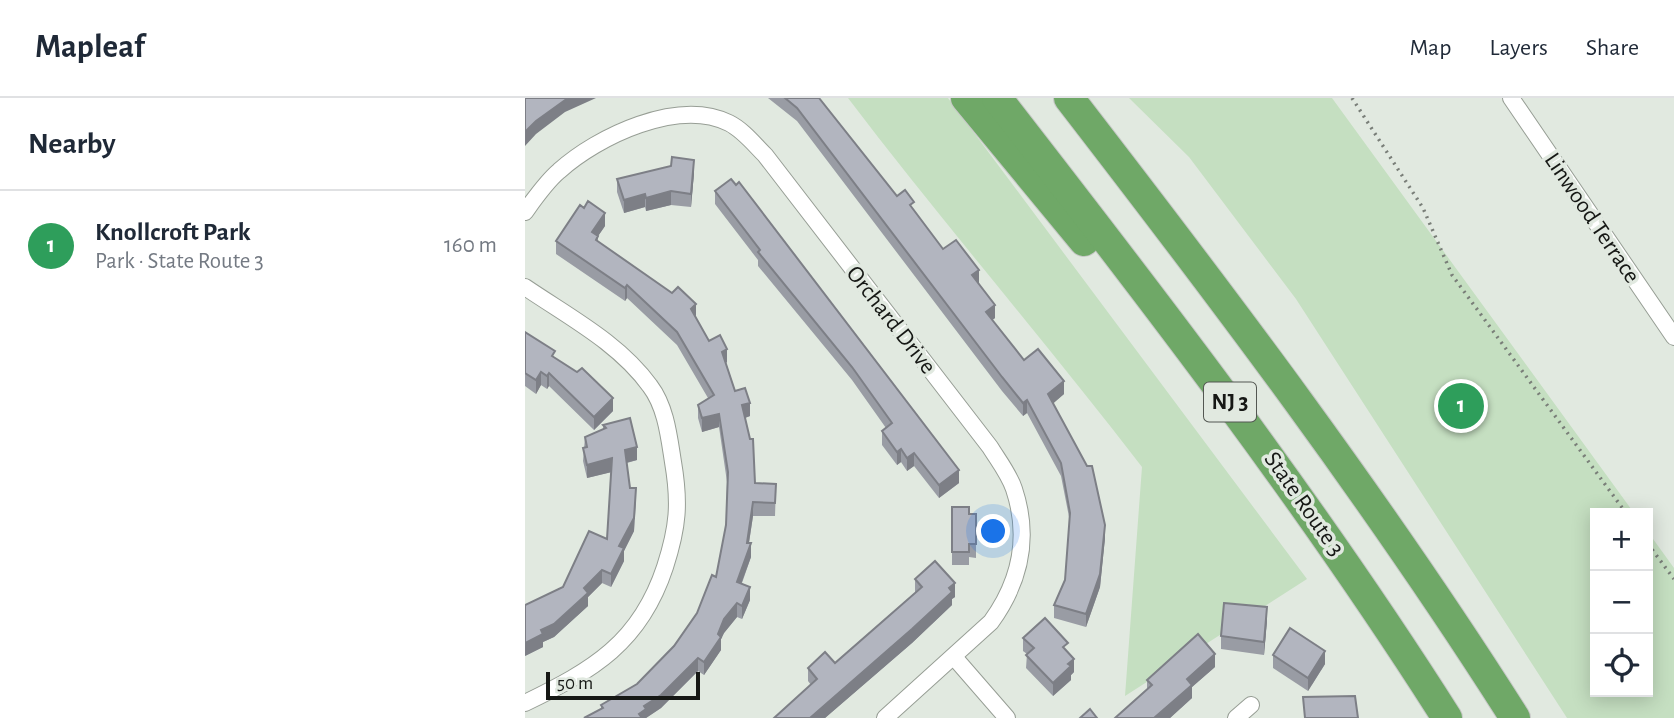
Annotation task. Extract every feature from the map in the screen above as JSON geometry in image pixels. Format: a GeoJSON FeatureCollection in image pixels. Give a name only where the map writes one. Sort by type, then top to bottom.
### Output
{"type":"FeatureCollection","features":[{"type":"Feature","properties":{"kind":"highway"},"geometry":{"type":"LineString","coordinates":[[966,98],[1013,158],[1269,456]]}},
{"type":"Feature","properties":{"kind":"highway","name":"State Route 3"},"geometry":{"type":"LineString","coordinates":[[997,98],[1269,456],[1363,588],[1447,718]]}},
{"type":"Feature","properties":{"kind":"highway","name":"NJ 3"},"geometry":{"type":"LineString","coordinates":[[1069,98],[1317,424],[1411,557],[1515,718]]}},
{"type":"Feature","properties":{"kind":"street","name":"Linwood Terrace"},"geometry":{"type":"LineString","coordinates":[[1511,98],[1674,337]]}},
{"type":"Feature","properties":{"kind":"street","name":"Orchard Drive"},"geometry":{"type":"LineString","coordinates":[[525,212],[559,171],[585,152],[642,123],[678,114],[727,122],[744,133],[765,155],[990,447],[1013,486],[1021,527],[1019,568],[998,612],[954,657],[885,718]]}},
{"type":"Feature","properties":{"kind":"street"},"geometry":{"type":"LineString","coordinates":[[525,287],[624,355],[652,388],[666,421],[679,497],[677,520],[663,573],[636,628],[619,646],[576,677],[525,703]]}},
{"type":"Feature","properties":{"kind":"street"},"geometry":{"type":"LineString","coordinates":[[954,657],[1007,718]]}},
{"type":"Feature","properties":{"kind":"street"},"geometry":{"type":"LineString","coordinates":[[1236,718],[1251,705]]}},
{"type":"Feature","properties":{"kind":"path"},"geometry":{"type":"LineString","coordinates":[[1352,98],[1423,208],[1452,275],[1622,508]]}},
{"type":"Feature","properties":{"kind":"path"},"geometry":{"type":"LineString","coordinates":[[1653,551],[1674,579]]}},
{"type":"Feature","properties":{"kind":"green space"},"geometry":{"type":"Polygon","coordinates":[[[848,98],[948,98],[1307,579],[1125,696],[1142,467],[848,98]]]}},
{"type":"Feature","properties":{"kind":"green space"},"geometry":{"type":"Polygon","coordinates":[[[1129,98],[1332,98],[1630,508],[1590,508],[1590,697],[1653,697],[1653,539],[1674,568],[1674,718],[1567,718],[1296,299],[1189,157],[1129,98]]]}},
{"type":"Feature","properties":{"kind":"building"},"geometry":{"type":"Polygon","coordinates":[[[525,98],[568,98],[525,132],[525,98]]]}},
{"type":"Feature","properties":{"kind":"building"},"geometry":{"type":"Polygon","coordinates":[[[785,98],[819,98],[897,196],[905,190],[914,202],[910,205],[943,249],[956,240],[979,270],[972,275],[995,305],[986,312],[1024,360],[1038,349],[1064,381],[1048,394],[1087,466],[1092,466],[1105,525],[1100,574],[1086,614],[1054,605],[1065,580],[1070,513],[1061,463],[1027,400],[1023,403],[1002,377],[797,108],[785,98]]]}},
{"type":"Feature","properties":{"kind":"building"},"geometry":{"type":"Polygon","coordinates":[[[672,157],[694,160],[691,194],[671,191],[646,198],[645,194],[624,200],[617,179],[671,166],[672,157]]]}},
{"type":"Feature","properties":{"kind":"building"},"geometry":{"type":"Polygon","coordinates":[[[731,179],[736,185],[739,182],[959,470],[939,485],[914,453],[907,458],[901,449],[897,452],[882,431],[892,423],[852,367],[758,252],[760,250],[715,191],[731,179]]]}},
{"type":"Feature","properties":{"kind":"building"},"geometry":{"type":"Polygon","coordinates":[[[588,201],[605,213],[592,232],[598,236],[596,240],[672,293],[678,287],[696,304],[691,309],[709,341],[720,335],[727,349],[722,352],[735,391],[745,388],[750,403],[742,405],[750,439],[753,439],[755,483],[776,484],[775,503],[753,502],[747,543],[751,543],[737,582],[750,587],[742,606],[737,603],[724,619],[718,634],[721,637],[704,662],[698,658],[661,695],[644,706],[646,709],[639,714],[642,718],[584,718],[637,684],[674,646],[697,613],[712,575],[716,577],[726,525],[728,472],[719,414],[702,418],[698,405],[714,395],[677,332],[627,285],[625,288],[556,241],[580,205],[584,208],[588,201]]]}},
{"type":"Feature","properties":{"kind":"building"},"geometry":{"type":"Polygon","coordinates":[[[525,332],[555,351],[552,356],[577,372],[582,368],[613,398],[594,417],[549,373],[547,376],[541,372],[536,380],[525,373],[525,332]]]}},
{"type":"Feature","properties":{"kind":"building"},"geometry":{"type":"Polygon","coordinates":[[[630,418],[637,447],[625,450],[630,488],[636,488],[634,518],[619,546],[624,548],[611,574],[602,570],[584,588],[588,593],[554,624],[541,630],[543,634],[525,643],[525,605],[563,587],[589,531],[607,539],[612,458],[587,465],[583,448],[587,447],[585,437],[606,428],[603,425],[630,418]]]}},
{"type":"Feature","properties":{"kind":"building"},"geometry":{"type":"Polygon","coordinates":[[[952,507],[969,507],[969,514],[976,514],[976,544],[969,544],[969,552],[952,552],[952,507]]]}},
{"type":"Feature","properties":{"kind":"building"},"geometry":{"type":"Polygon","coordinates":[[[935,561],[955,583],[949,588],[952,592],[810,718],[774,718],[817,679],[808,668],[825,652],[835,663],[922,587],[915,579],[935,561]]]}},
{"type":"Feature","properties":{"kind":"building"},"geometry":{"type":"Polygon","coordinates":[[[1224,603],[1267,607],[1264,642],[1221,636],[1224,603]]]}},
{"type":"Feature","properties":{"kind":"building"},"geometry":{"type":"Polygon","coordinates":[[[1045,618],[1068,643],[1063,647],[1074,659],[1068,664],[1071,666],[1053,683],[1026,655],[1034,648],[1023,638],[1045,618]]]}},
{"type":"Feature","properties":{"kind":"building"},"geometry":{"type":"Polygon","coordinates":[[[1290,628],[1325,651],[1308,678],[1273,655],[1290,628]]]}},
{"type":"Feature","properties":{"kind":"building"},"geometry":{"type":"Polygon","coordinates":[[[1198,634],[1215,654],[1187,679],[1192,685],[1154,718],[1115,718],[1152,685],[1147,680],[1198,634]]]}},
{"type":"Feature","properties":{"kind":"building"},"geometry":{"type":"Polygon","coordinates":[[[1355,696],[1358,718],[1305,718],[1303,697],[1355,696]]]}},
{"type":"Feature","properties":{"kind":"building"},"geometry":{"type":"Polygon","coordinates":[[[1090,709],[1097,718],[1080,718],[1090,709]]]}},
{"type":"Feature","properties":{"kind":"place","name":"Knollcroft Park"},"geometry":{"type":"Point","coordinates":[1461,406]}}]}
